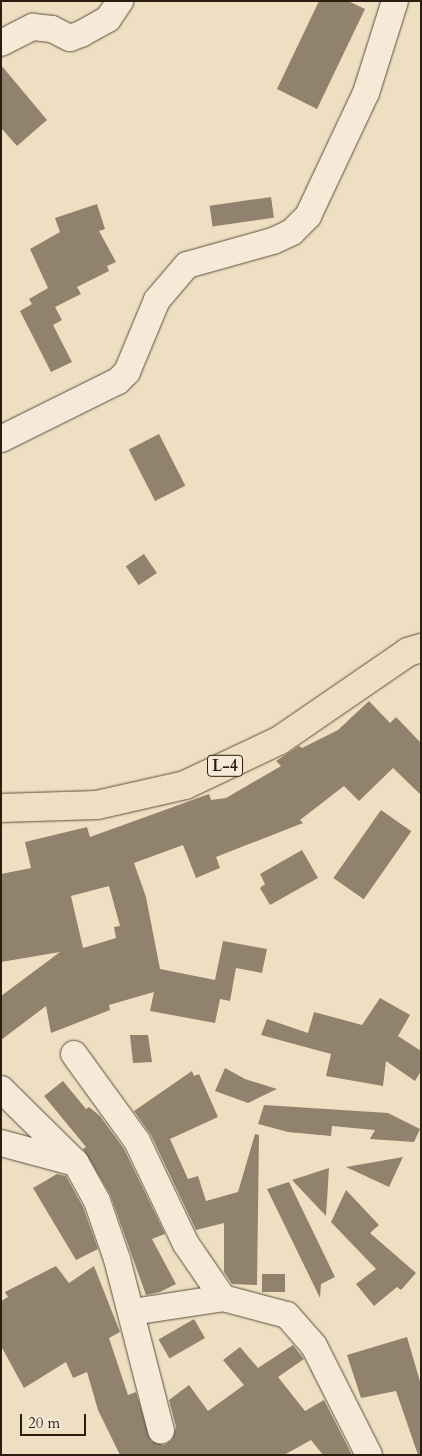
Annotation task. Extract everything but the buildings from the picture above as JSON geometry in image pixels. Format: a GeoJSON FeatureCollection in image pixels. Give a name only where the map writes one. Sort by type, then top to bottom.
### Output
{"type":"FeatureCollection","features":[{"type":"Feature","properties":{"kind":"main road","name":"L-4"},"geometry":{"type":"LineString","coordinates":[[1,808],[98,805],[185,785],[280,740],[408,652],[421,648]]}},
{"type":"Feature","properties":{"kind":"street"},"geometry":{"type":"LineString","coordinates":[[1,43],[33,27],[52,29],[70,38],[108,19],[120,1]]}},
{"type":"Feature","properties":{"kind":"street"},"geometry":{"type":"LineString","coordinates":[[1,439],[118,381],[127,372],[157,300],[187,265],[273,241],[292,232],[308,216],[366,93],[395,1]]}},
{"type":"Feature","properties":{"kind":"street"},"geometry":{"type":"LineString","coordinates":[[74,1054],[137,1141],[186,1244],[223,1298]]}},
{"type":"Feature","properties":{"kind":"street"},"geometry":{"type":"LineString","coordinates":[[1,1089],[76,1163],[97,1201],[132,1312],[161,1430]]}},
{"type":"Feature","properties":{"kind":"street"},"geometry":{"type":"LineString","coordinates":[[1,1143],[76,1163]]}},
{"type":"Feature","properties":{"kind":"street"},"geometry":{"type":"LineString","coordinates":[[132,1312],[223,1298],[287,1315],[314,1346],[364,1452]]}}]}
